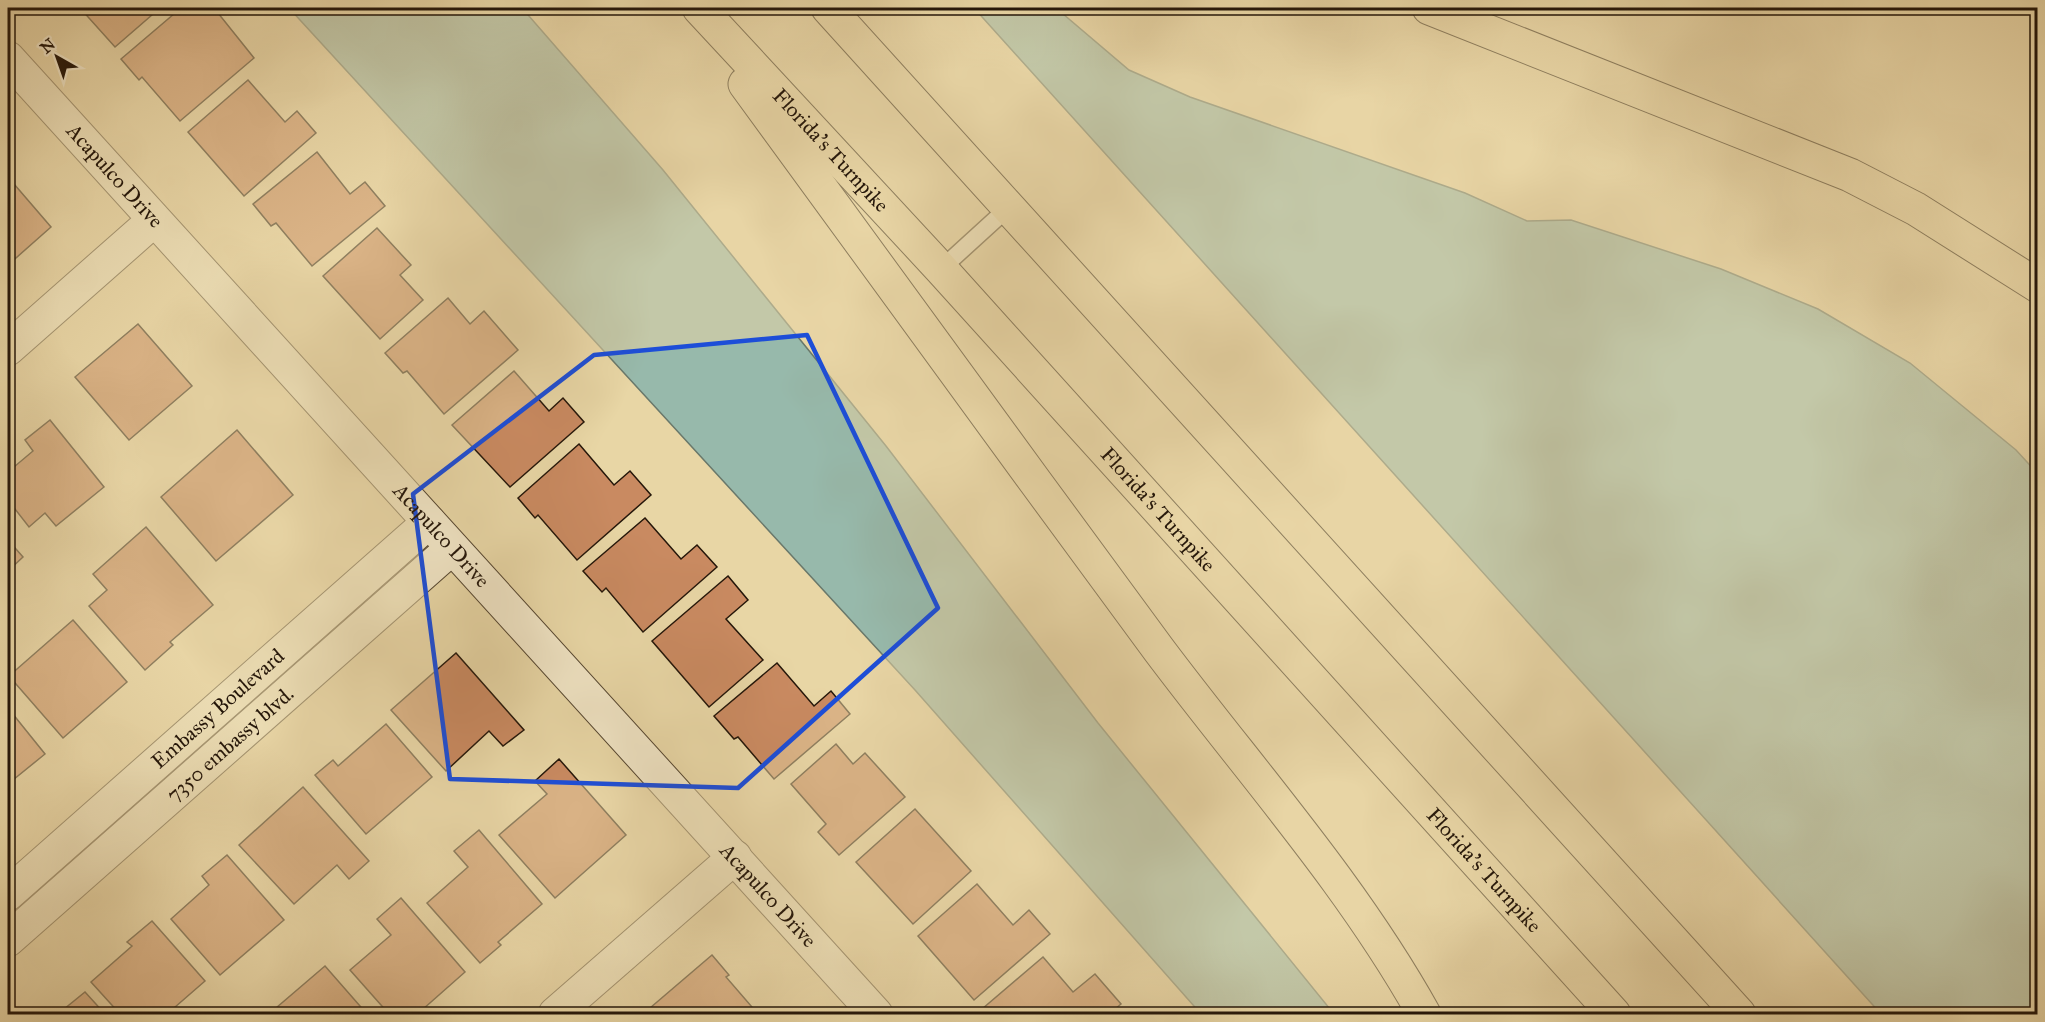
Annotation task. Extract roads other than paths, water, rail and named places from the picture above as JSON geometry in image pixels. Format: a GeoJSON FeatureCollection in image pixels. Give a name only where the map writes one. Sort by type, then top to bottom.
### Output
{"type":"FeatureCollection","features":[{"type":"Feature","properties":{"kind":"highway"},"geometry":{"type":"LineString","coordinates":[[689,8],[1161,652],[1283,808],[1392,955],[1424,1014]]}},
{"type":"Feature","properties":{"kind":"highway","name":"Florida's Turnpike"},"geometry":{"type":"LineString","coordinates":[[699,8],[941,269],[1614,1014]]}},
{"type":"Feature","properties":{"kind":"highway"},"geometry":{"type":"LineString","coordinates":[[828,8],[1739,1014]]}},
{"type":"Feature","properties":{"kind":"highway"},"geometry":{"type":"LineString","coordinates":[[1429,8],[1850,175],[1916,209],[2037,286]]}},
{"type":"Feature","properties":{"kind":"street","name":"Acapulco Drive"},"geometry":{"type":"LineString","coordinates":[[8,58],[153,221],[876,1014]]}},
{"type":"Feature","properties":{"kind":"street"},"geometry":{"type":"LineString","coordinates":[[8,349],[153,221]]}},
{"type":"Feature","properties":{"kind":"street","name":"Embassy Boulevard"},"geometry":{"type":"LineString","coordinates":[[8,894],[429,522]]}},
{"type":"Feature","properties":{"kind":"street","name":"7350 embassy blvd."},"geometry":{"type":"LineString","coordinates":[[8,940],[452,548]]}},
{"type":"Feature","properties":{"kind":"street"},"geometry":{"type":"LineString","coordinates":[[555,1014],[735,857]]}},
{"type":"Feature","properties":{"kind":"lane"},"geometry":{"type":"LineString","coordinates":[[941,269],[1009,207]]}}]}
